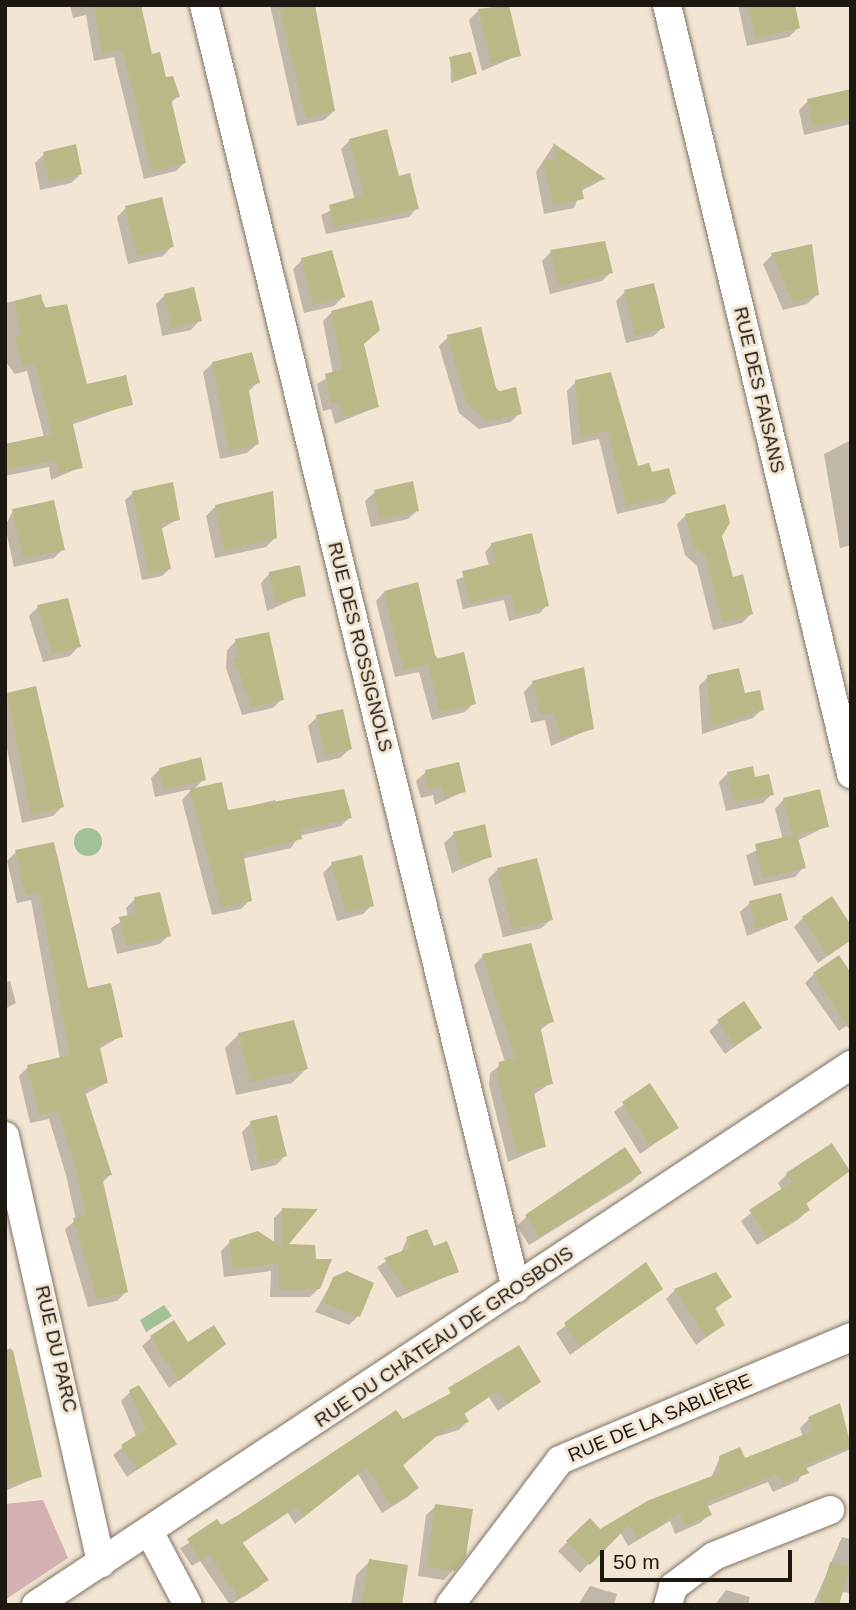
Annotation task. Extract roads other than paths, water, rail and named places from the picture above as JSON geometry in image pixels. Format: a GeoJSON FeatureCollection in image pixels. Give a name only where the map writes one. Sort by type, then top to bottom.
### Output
{"type":"FeatureCollection","features":[{"type":"Feature","properties":{"kind":"street","name":"RUE DES ROSSIGNOLS"},"geometry":{"type":"LineString","coordinates":[[204,5],[516,1289]]}},
{"type":"Feature","properties":{"kind":"street","name":"RUE DES FAISANS"},"geometry":{"type":"LineString","coordinates":[[667,5],[851,774]]}},
{"type":"Feature","properties":{"kind":"street","name":"RUE DU CHÂTEAU DE GROSBOIS"},"geometry":{"type":"LineString","coordinates":[[36,1605],[150,1532],[851,1065]]}},
{"type":"Feature","properties":{"kind":"street","name":"RUE DU PARC"},"geometry":{"type":"LineString","coordinates":[[5,1136],[101,1563]]}},
{"type":"Feature","properties":{"kind":"street","name":"RUE DE LA SABLIÈRE"},"geometry":{"type":"LineString","coordinates":[[450,1605],[560,1460],[851,1337]]}},
{"type":"Feature","properties":{"kind":"street"},"geometry":{"type":"LineString","coordinates":[[668,1605],[673,1587],[713,1556],[830,1510]]}},
{"type":"Feature","properties":{"kind":"street"},"geometry":{"type":"LineString","coordinates":[[150,1532],[188,1605]]}}]}
